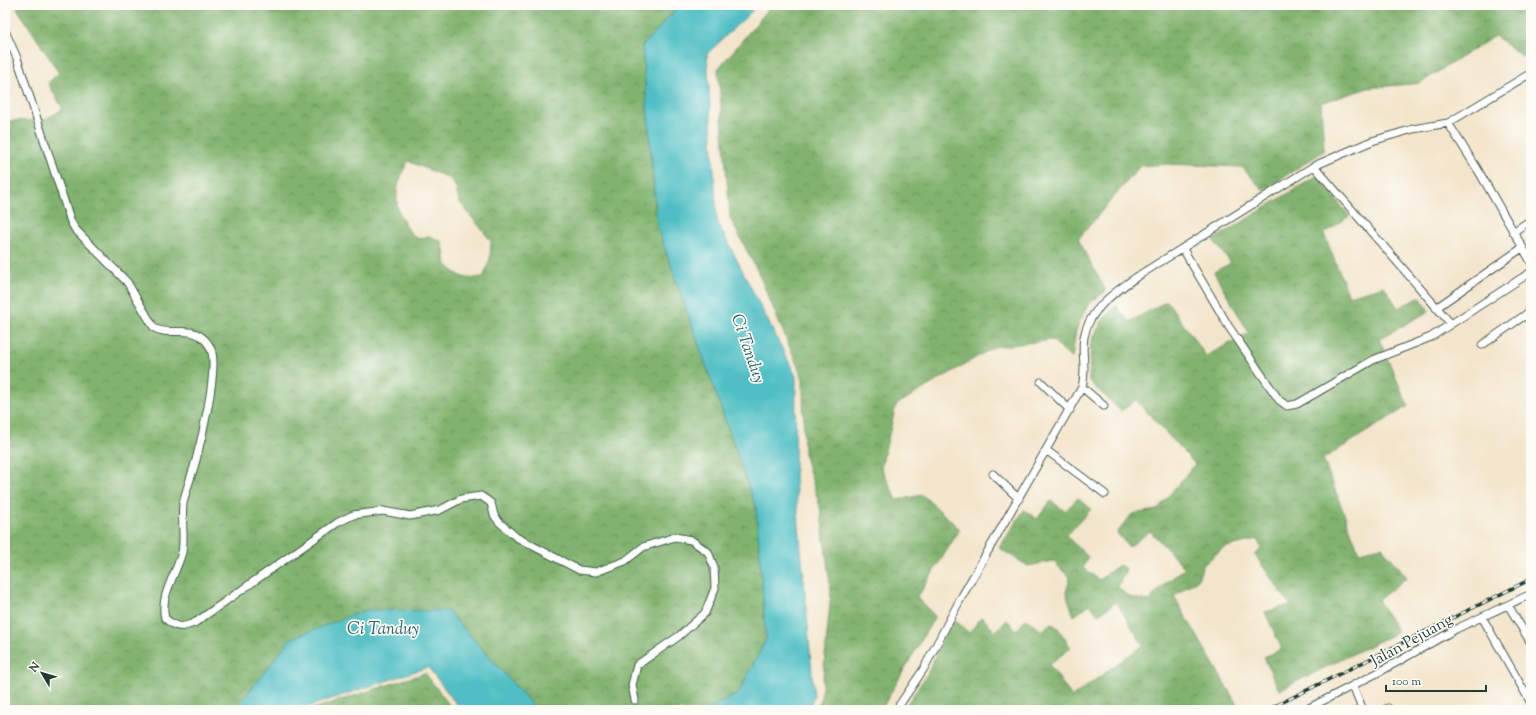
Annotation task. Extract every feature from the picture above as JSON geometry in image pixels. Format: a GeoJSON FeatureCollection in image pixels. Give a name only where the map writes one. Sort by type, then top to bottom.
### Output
{"type":"FeatureCollection","features":[{"type":"Feature","properties":{"kind":"street"},"geometry":{"type":"LineString","coordinates":[[5,31],[17,58],[71,222],[75,229],[127,282],[154,328],[160,331],[185,330],[194,333],[205,340],[212,354],[210,391],[196,460],[184,503],[184,538],[177,567],[164,600],[163,607],[165,618],[175,626],[181,628],[196,622],[337,523],[353,515],[383,511],[410,516],[440,510],[461,499],[481,496],[491,504],[494,515],[499,522],[516,537],[579,570],[596,572],[625,561],[643,547],[674,537],[691,540],[708,552],[714,567],[715,588],[705,613],[679,636],[637,665],[632,685],[635,700]]}},
{"type":"Feature","properties":{"kind":"street"},"geometry":{"type":"LineString","coordinates":[[896,710],[923,670],[961,598],[1082,387],[1086,370],[1084,338],[1088,324],[1098,309],[1117,291],[1140,274],[1314,166],[1372,141],[1413,129],[1448,123],[1531,72]]}},
{"type":"Feature","properties":{"kind":"street"},"geometry":{"type":"LineString","coordinates":[[1448,123],[1478,170],[1531,262]]}},
{"type":"Feature","properties":{"kind":"street"},"geometry":{"type":"LineString","coordinates":[[1314,166],[1451,324]]}},
{"type":"Feature","properties":{"kind":"street"},"geometry":{"type":"LineString","coordinates":[[1513,232],[1531,220]]}},
{"type":"Feature","properties":{"kind":"street"},"geometry":{"type":"LineString","coordinates":[[1436,308],[1522,248]]}},
{"type":"Feature","properties":{"kind":"street"},"geometry":{"type":"LineString","coordinates":[[1182,249],[1229,327],[1279,400],[1287,406],[1298,404],[1373,360],[1431,336],[1531,272]]}},
{"type":"Feature","properties":{"kind":"street"},"geometry":{"type":"LineString","coordinates":[[1482,345],[1529,313],[1531,322]]}},
{"type":"Feature","properties":{"kind":"street"},"geometry":{"type":"LineString","coordinates":[[1041,382],[1070,410]]}},
{"type":"Feature","properties":{"kind":"street"},"geometry":{"type":"LineString","coordinates":[[1082,387],[1104,406]]}},
{"type":"Feature","properties":{"kind":"street"},"geometry":{"type":"LineString","coordinates":[[1046,450],[1104,494]]}},
{"type":"Feature","properties":{"kind":"street"},"geometry":{"type":"LineString","coordinates":[[993,474],[1019,498]]}},
{"type":"Feature","properties":{"kind":"street","name":"Jalan Pejuang"},"geometry":{"type":"LineString","coordinates":[[1305,710],[1353,686],[1482,616],[1531,594]]}},
{"type":"Feature","properties":{"kind":"street"},"geometry":{"type":"LineString","coordinates":[[1508,605],[1531,643]]}},
{"type":"Feature","properties":{"kind":"street"},"geometry":{"type":"LineString","coordinates":[[1482,616],[1531,703]]}},
{"type":"Feature","properties":{"kind":"street"},"geometry":{"type":"LineString","coordinates":[[1353,686],[1363,710]]}},
{"type":"Feature","properties":{"kind":"green space"},"geometry":{"type":"Polygon","coordinates":[[[15,5],[680,5],[642,46],[657,226],[756,507],[766,639],[738,694],[706,710],[537,710],[448,611],[235,708],[235,710],[5,710],[5,117],[7,121],[44,120],[63,109],[48,83],[59,73],[15,5]],[[408,161],[401,177],[397,192],[398,208],[409,230],[415,237],[420,239],[429,236],[441,241],[444,249],[446,265],[463,277],[478,278],[484,276],[490,259],[491,241],[459,201],[455,185],[449,178],[408,161]]]}},
{"type":"Feature","properties":{"kind":"green space"},"geometry":{"type":"Polygon","coordinates":[[[772,5],[1071,5],[1078,7],[1117,5],[1531,5],[1531,55],[1525,58],[1495,36],[1420,83],[1368,88],[1321,103],[1324,151],[1263,190],[1242,167],[1167,164],[1140,166],[1078,239],[1106,291],[1088,304],[1076,330],[1072,358],[1052,340],[994,347],[896,405],[881,468],[897,500],[922,495],[960,529],[917,598],[935,616],[881,710],[816,710],[821,699],[831,592],[820,507],[804,453],[803,379],[758,272],[730,218],[718,69],[772,5]]]}},
{"type":"Feature","properties":{"kind":"green space"},"geometry":{"type":"Polygon","coordinates":[[[1318,175],[1349,216],[1324,234],[1349,296],[1384,286],[1398,308],[1420,297],[1429,311],[1379,339],[1408,406],[1323,459],[1359,552],[1382,547],[1407,577],[1378,600],[1398,632],[1279,690],[1264,657],[1282,649],[1265,612],[1290,605],[1255,555],[1261,549],[1258,539],[1223,548],[1203,565],[1198,579],[1174,596],[1240,710],[903,710],[928,673],[940,644],[954,619],[969,633],[982,617],[995,632],[1007,620],[1017,630],[1026,619],[1042,631],[1051,623],[1058,628],[1071,648],[1049,664],[1072,697],[1143,645],[1116,602],[1098,615],[1090,604],[1074,616],[1066,593],[1070,578],[1053,561],[1028,566],[999,548],[1024,510],[1037,519],[1051,501],[1065,511],[1078,498],[1091,509],[1066,536],[1088,557],[1083,568],[1099,580],[1119,565],[1126,569],[1118,587],[1129,597],[1148,601],[1166,583],[1185,568],[1150,531],[1129,547],[1117,533],[1132,514],[1157,510],[1195,464],[1136,400],[1121,411],[1089,381],[1091,342],[1102,321],[1116,306],[1129,322],[1167,301],[1206,356],[1249,333],[1214,272],[1231,263],[1213,240],[1318,175]]]}},
{"type":"Feature","properties":{"kind":"green space"},"geometry":{"type":"Polygon","coordinates":[[[425,673],[453,710],[310,710],[425,673]]]}},
{"type":"Feature","properties":{"kind":"water","name":"Ci Tanduy"},"geometry":{"type":"Polygon","coordinates":[[[680,5],[758,5],[707,54],[717,221],[796,376],[795,480],[814,696],[808,710],[706,710],[738,694],[766,639],[756,507],[657,226],[642,46],[680,5]]]}},
{"type":"Feature","properties":{"kind":"water","name":"Ci Tanduy"},"geometry":{"type":"Polygon","coordinates":[[[365,610],[448,611],[537,710],[461,710],[428,667],[304,708],[303,710],[235,710],[290,639],[365,610]]]}},
{"type":"Feature","properties":{"kind":"railway"},"geometry":{"type":"LineString","coordinates":[[1267,710],[1531,579]]}}]}
